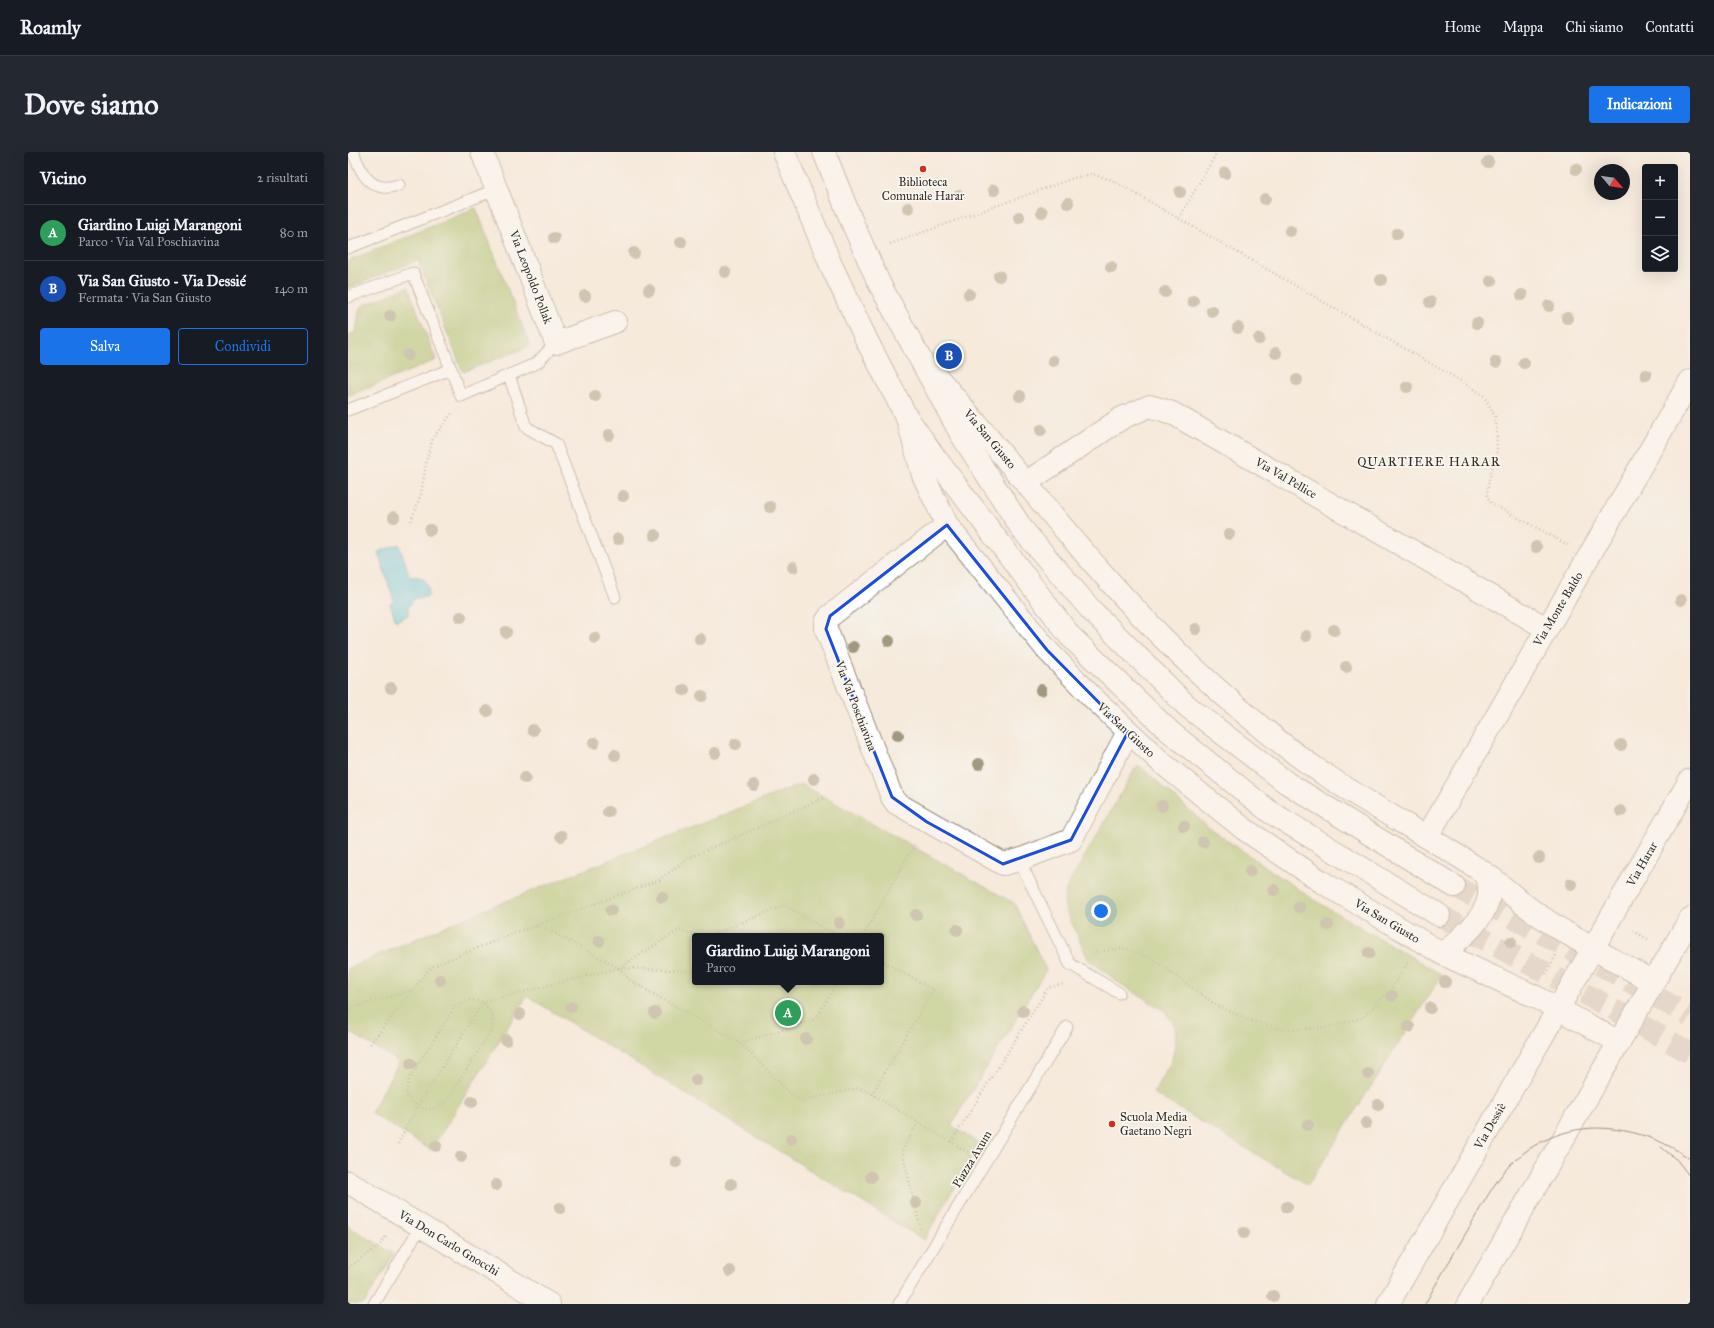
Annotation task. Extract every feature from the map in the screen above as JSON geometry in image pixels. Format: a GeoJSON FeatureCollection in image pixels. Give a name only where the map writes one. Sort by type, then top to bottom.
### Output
{"type":"FeatureCollection","features":[{"type":"Feature","properties":{"kind":"street","name":"Via Leopoldo Pollak"},"geometry":{"type":"LineString","coordinates":[[482,152],[556,343]]}},
{"type":"Feature","properties":{"kind":"street","name":"Via San Giusto"},"geometry":{"type":"LineString","coordinates":[[784,152],[831,265],[867,341],[906,416],[936,459],[1070,636],[1169,731],[1270,812],[1439,915]]}},
{"type":"Feature","properties":{"kind":"street","name":"Via San Giusto"},"geometry":{"type":"LineString","coordinates":[[824,152],[865,253],[883,290],[960,434],[1022,528],[1091,610],[1187,706],[1287,783],[1454,886]]}},
{"type":"Feature","properties":{"kind":"street"},"geometry":{"type":"LineString","coordinates":[[556,343],[615,322]]}},
{"type":"Feature","properties":{"kind":"street","name":"Via San Giusto"},"geometry":{"type":"LineString","coordinates":[[918,355],[1027,482],[1095,566],[1127,601],[1194,668],[1275,738],[1318,771],[1358,797],[1427,837],[1483,872],[1526,906],[1593,948],[1654,982]]}},
{"type":"Feature","properties":{"kind":"street","name":"Via Monte Baldo"},"geometry":{"type":"LineString","coordinates":[[1427,837],[1546,628],[1589,557],[1690,381]]}},
{"type":"Feature","properties":{"kind":"street","name":"Via Val Pellice"},"geometry":{"type":"LineString","coordinates":[[1027,482],[1122,418],[1150,406],[1172,413],[1546,628]]}},
{"type":"Feature","properties":{"kind":"street","name":"Via San Giusto"},"geometry":{"type":"LineString","coordinates":[[906,416],[923,475],[947,525],[1047,650],[1128,732],[1162,763],[1244,829],[1322,882],[1443,954],[1536,997],[1619,1042]]}},
{"type":"Feature","properties":{"kind":"street","name":"Via Val Poschiavina"},"geometry":{"type":"LineString","coordinates":[[947,525],[830,616],[826,622],[826,629],[892,798],[896,803],[927,822],[1004,864],[1018,860],[1071,840],[1128,732]]}},
{"type":"Feature","properties":{"kind":"street","name":"Via Harar"},"geometry":{"type":"LineString","coordinates":[[1593,948],[1690,780]]}},
{"type":"Feature","properties":{"kind":"street"},"geometry":{"type":"LineString","coordinates":[[1443,954],[1470,930],[1480,918],[1488,900],[1489,886],[1483,872]]}},
{"type":"Feature","properties":{"kind":"street"},"geometry":{"type":"LineString","coordinates":[[1468,1304],[1690,919]]}},
{"type":"Feature","properties":{"kind":"street","name":"Via Dessiè"},"geometry":{"type":"LineString","coordinates":[[1388,1304],[1593,948]]}},
{"type":"Feature","properties":{"kind":"street","name":"Via Don Carlo Gnocchi"},"geometry":{"type":"LineString","coordinates":[[348,1182],[549,1304]]}},
{"type":"Feature","properties":{"kind":"lane"},"geometry":{"type":"LineString","coordinates":[[353,152],[360,169],[371,182],[384,187],[399,185]]}},
{"type":"Feature","properties":{"kind":"lane"},"geometry":{"type":"LineString","coordinates":[[348,248],[497,189]]}},
{"type":"Feature","properties":{"kind":"lane"},"geometry":{"type":"LineString","coordinates":[[348,297],[413,273],[461,396],[537,363],[556,343]]}},
{"type":"Feature","properties":{"kind":"lane"},"geometry":{"type":"LineString","coordinates":[[348,410],[451,369]]}},
{"type":"Feature","properties":{"kind":"lane"},"geometry":{"type":"LineString","coordinates":[[509,375],[526,427],[556,444],[615,597]]}},
{"type":"Feature","properties":{"kind":"lane"},"geometry":{"type":"LineString","coordinates":[[1018,860],[1070,964],[1119,993]]}},
{"type":"Feature","properties":{"kind":"lane","name":"Piazza Axum"},"geometry":{"type":"LineString","coordinates":[[899,1304],[1067,1027]]}},
{"type":"Feature","properties":{"kind":"lane"},"geometry":{"type":"LineString","coordinates":[[374,1304],[421,1226]]}},
{"type":"Feature","properties":{"kind":"path"},"geometry":{"type":"LineString","coordinates":[[1179,218],[1217,152]]}},
{"type":"Feature","properties":{"kind":"path"},"geometry":{"type":"LineString","coordinates":[[865,253],[1074,178],[1092,174],[1112,180],[1461,381],[1484,396],[1496,418],[1497,450],[1489,480],[1487,496],[1491,503],[1589,557]]}},
{"type":"Feature","properties":{"kind":"path"},"geometry":{"type":"LineString","coordinates":[[411,521],[422,494],[427,458],[433,438],[453,412],[461,396]]}},
{"type":"Feature","properties":{"kind":"path"},"geometry":{"type":"LineString","coordinates":[[370,1044],[431,967],[519,931],[659,880],[687,859],[826,797]]}},
{"type":"Feature","properties":{"kind":"path"},"geometry":{"type":"LineString","coordinates":[[865,933],[927,822]]}},
{"type":"Feature","properties":{"kind":"path"},"geometry":{"type":"LineString","coordinates":[[716,933],[784,905],[833,933]]}},
{"type":"Feature","properties":{"kind":"path"},"geometry":{"type":"LineString","coordinates":[[535,926],[547,929],[619,968],[631,981],[740,1043],[794,1097],[804,1100],[859,1088],[872,1094],[985,1162]]}},
{"type":"Feature","properties":{"kind":"path"},"geometry":{"type":"LineString","coordinates":[[1630,929],[1650,941]]}},
{"type":"Feature","properties":{"kind":"path"},"geometry":{"type":"LineString","coordinates":[[619,968],[679,930],[692,934]]}},
{"type":"Feature","properties":{"kind":"path"},"geometry":{"type":"LineString","coordinates":[[1088,959],[1097,952],[1125,948],[1151,958],[1216,1005],[1249,1020],[1284,1030],[1325,1028],[1362,1018],[1391,990],[1422,942]]}},
{"type":"Feature","properties":{"kind":"path"},"geometry":{"type":"LineString","coordinates":[[1543,978],[1556,955]]}},
{"type":"Feature","properties":{"kind":"path"},"geometry":{"type":"LineString","coordinates":[[872,1094],[933,990],[884,962]]}},
{"type":"Feature","properties":{"kind":"path"},"geometry":{"type":"LineString","coordinates":[[483,1002],[493,1015],[492,1029],[446,1102],[432,1109],[417,1107],[406,1094],[409,1079],[455,1006],[469,1000],[483,1002],[619,968],[692,971]]}},
{"type":"Feature","properties":{"kind":"path"},"geometry":{"type":"LineString","coordinates":[[952,1142],[1048,988],[1062,983],[1068,985]]}},
{"type":"Feature","properties":{"kind":"path"},"geometry":{"type":"LineString","coordinates":[[740,1043],[816,1019],[835,985]]}},
{"type":"Feature","properties":{"kind":"path"},"geometry":{"type":"LineString","coordinates":[[348,1009],[414,990]]}},
{"type":"Feature","properties":{"kind":"path"},"geometry":{"type":"LineString","coordinates":[[398,1144],[417,1107],[483,1002]]}},
{"type":"Feature","properties":{"kind":"path"},"geometry":{"type":"LineString","coordinates":[[918,1122],[902,1151],[924,1240],[925,1260]]}},
{"type":"Feature","properties":{"kind":"path"},"geometry":{"type":"LineString","coordinates":[[348,1268],[380,1245],[400,1213]]}},
{"type":"Feature","properties":{"kind":"highlighted area"},"geometry":{"type":"Polygon","coordinates":[[[947,525],[1047,650],[1128,732],[1071,840],[1003,864],[927,822],[892,797],[826,629],[830,616],[947,525]]]}},
{"type":"Feature","properties":{"kind":"green space"},"geometry":{"type":"Polygon","coordinates":[[[476,208],[530,346],[463,372],[418,260],[348,288],[348,261],[476,208]]]}},
{"type":"Feature","properties":{"kind":"green space"},"geometry":{"type":"Polygon","coordinates":[[[408,287],[436,360],[348,396],[348,335],[356,332],[360,307],[408,287]]]}},
{"type":"Feature","properties":{"kind":"green space"},"geometry":{"type":"Polygon","coordinates":[[[1138,766],[1141,767],[1209,828],[1314,900],[1442,975],[1308,1185],[1153,1093],[1172,1060],[1176,1040],[1175,1026],[1165,1011],[1121,984],[1088,959],[1066,910],[1064,901],[1066,889],[1138,766]]]}},
{"type":"Feature","properties":{"kind":"green space"},"geometry":{"type":"Polygon","coordinates":[[[801,784],[1014,903],[1046,970],[951,1125],[979,1144],[924,1240],[527,996],[431,1150],[371,1113],[399,1062],[348,1031],[348,968],[479,912],[801,784]]]}},
{"type":"Feature","properties":{"kind":"green space"},"geometry":{"type":"Polygon","coordinates":[[[348,1226],[394,1254],[364,1304],[348,1304],[348,1226]]]}},
{"type":"Feature","properties":{"kind":"water"},"geometry":{"type":"Polygon","coordinates":[[[399,544],[410,577],[419,577],[423,579],[427,585],[429,593],[428,597],[415,598],[408,607],[408,615],[396,621],[390,604],[394,601],[378,552],[399,544]]]}},
{"type":"Feature","properties":{"kind":"tunnel"},"geometry":{"type":"LineString","coordinates":[[1454,886],[1611,971],[1690,1016]]}},
{"type":"Feature","properties":{"kind":"tunnel"},"geometry":{"type":"LineString","coordinates":[[1439,915],[1600,1002],[1690,1053]]}},
{"type":"Feature","properties":{"kind":"tram line"},"geometry":{"type":"LineString","coordinates":[[1425,1304],[1496,1183],[1518,1157],[1542,1141],[1569,1131],[1583,1129],[1598,1128],[1622,1130],[1643,1135],[1663,1143],[1690,1159]]}},
{"type":"Feature","properties":{"kind":"tram line"},"geometry":{"type":"LineString","coordinates":[[1661,1147],[1677,1160],[1690,1177]]}},
{"type":"Feature","properties":{"kind":"place","name":"Biblioteca Comunale Harar"},"geometry":{"type":"Point","coordinates":[923,169]}},
{"type":"Feature","properties":{"kind":"place","name":"Via San Giusto - Via Dessié"},"geometry":{"type":"Point","coordinates":[949,356]}},
{"type":"Feature","properties":{"kind":"place","name":"Giardino Luigi Marangoni"},"geometry":{"type":"Point","coordinates":[788,1013]}},
{"type":"Feature","properties":{"kind":"place","name":"Scuola Media Gaetano Negri"},"geometry":{"type":"Point","coordinates":[1112,1124]}},
{"type":"Feature","properties":{"kind":"district","name":"QUARTIERE HARAR"},"geometry":{"type":"Point","coordinates":[1429,462]}}]}
